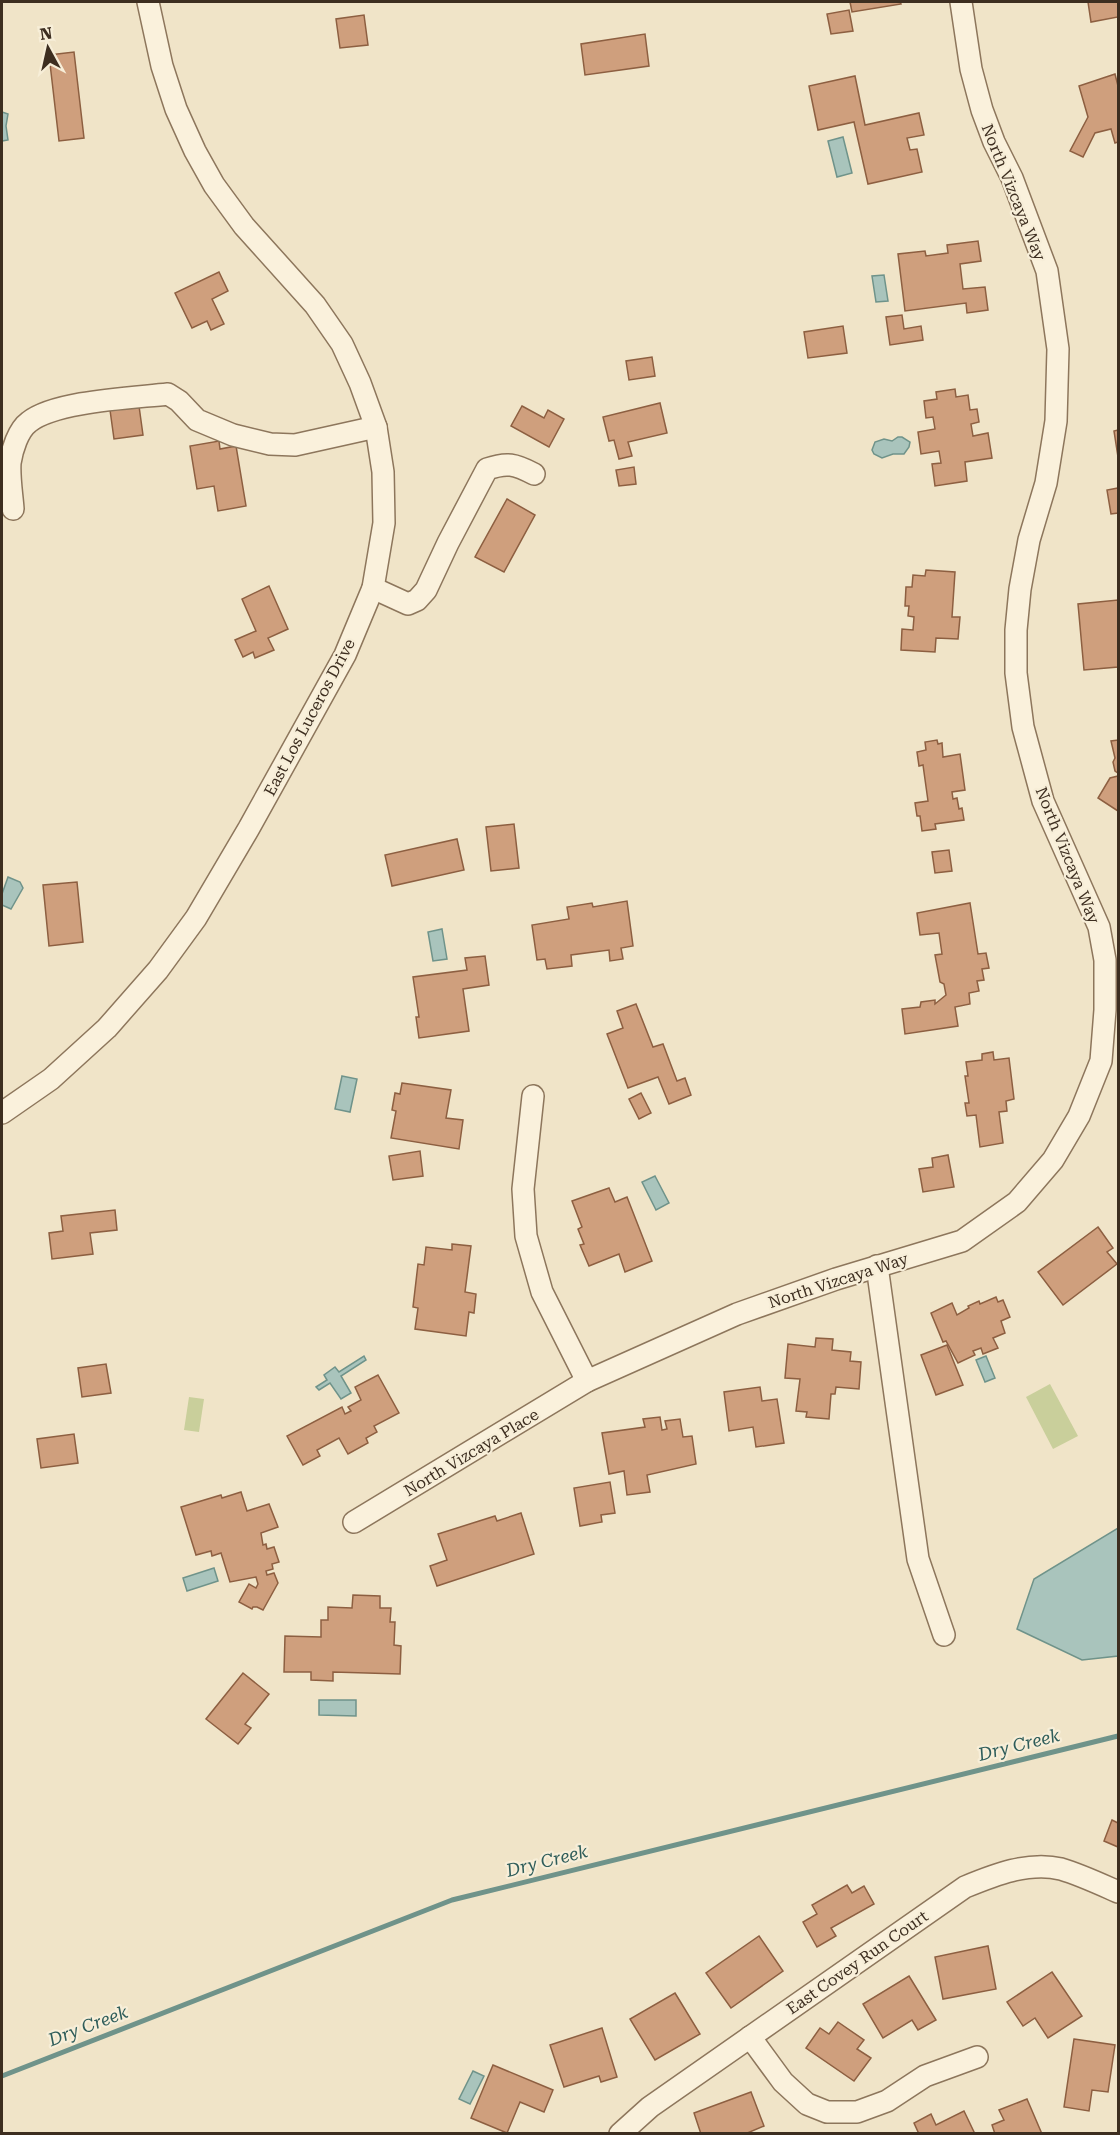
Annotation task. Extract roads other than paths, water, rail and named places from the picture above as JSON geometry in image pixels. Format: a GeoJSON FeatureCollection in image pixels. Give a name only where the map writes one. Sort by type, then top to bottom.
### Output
{"type":"FeatureCollection","features":[{"type":"Feature","properties":{"kind":"street","name":"East Los Luceros Drive"},"geometry":{"type":"LineString","coordinates":[[2,1113],[51,1079],[106,1028],[158,970],[196,918],[345,655],[373,588],[384,523],[383,472],[376,427],[360,383],[342,344],[315,305],[244,226],[214,185],[195,151],[176,109],[162,66],[148,2]]}},
{"type":"Feature","properties":{"kind":"street","name":"North Vizcaya Way"},"geometry":{"type":"LineString","coordinates":[[587,1381],[737,1314],[877,1266],[962,1241],[1017,1202],[1053,1160],[1079,1116],[1101,1061],[1105,1010],[1105,960],[1098,927],[1043,801],[1023,727],[1016,672],[1016,630],[1020,589],[1029,540],[1046,483],[1056,421],[1058,349],[1047,271],[1012,178],[994,142],[982,110],[971,69],[961,2]]}},
{"type":"Feature","properties":{"kind":"street"},"geometry":{"type":"LineString","coordinates":[[13,509],[10,464],[16,442],[27,423],[58,407],[168,394],[179,401],[197,420],[233,435],[270,444],[295,445],[376,427]]}},
{"type":"Feature","properties":{"kind":"street"},"geometry":{"type":"LineString","coordinates":[[373,588],[408,604],[417,600],[426,590],[448,543],[488,469],[504,463],[521,467],[534,474]]}},
{"type":"Feature","properties":{"kind":"street"},"geometry":{"type":"LineString","coordinates":[[533,1096],[523,1189],[526,1236],[542,1292],[587,1381]]}},
{"type":"Feature","properties":{"kind":"street"},"geometry":{"type":"LineString","coordinates":[[877,1266],[918,1559],[944,1635]]}},
{"type":"Feature","properties":{"kind":"street","name":"North Vizcaya Place"},"geometry":{"type":"LineString","coordinates":[[354,1522],[587,1381]]}},
{"type":"Feature","properties":{"kind":"street","name":"East Covey Run Court"},"geometry":{"type":"LineString","coordinates":[[620,2133],[650,2107],[965,1887],[990,1876],[1034,1867],[1059,1869],[1119,1892]]}},
{"type":"Feature","properties":{"kind":"street"},"geometry":{"type":"LineString","coordinates":[[750,2037],[783,2082],[807,2104],[826,2112],[857,2112],[887,2101],[925,2076],[977,2057]]}},
{"type":"Feature","properties":{"kind":"water"},"geometry":{"type":"Polygon","coordinates":[[[2,112],[8,114],[6,126],[8,140],[2,141],[2,112]]]}},
{"type":"Feature","properties":{"kind":"water"},"geometry":{"type":"Polygon","coordinates":[[[843,137],[852,173],[837,177],[828,141],[843,137]]]}},
{"type":"Feature","properties":{"kind":"water"},"geometry":{"type":"Polygon","coordinates":[[[884,275],[888,301],[876,302],[872,276],[884,275]]]}},
{"type":"Feature","properties":{"kind":"water"},"geometry":{"type":"Polygon","coordinates":[[[898,437],[910,442],[904,454],[893,454],[882,458],[874,454],[872,450],[875,442],[884,439],[892,441],[898,437]]]}},
{"type":"Feature","properties":{"kind":"water"},"geometry":{"type":"Polygon","coordinates":[[[8,877],[20,882],[23,888],[11,909],[2,905],[2,894],[8,877]]]}},
{"type":"Feature","properties":{"kind":"water"},"geometry":{"type":"Polygon","coordinates":[[[442,929],[447,959],[433,961],[428,932],[442,929]]]}},
{"type":"Feature","properties":{"kind":"water"},"geometry":{"type":"Polygon","coordinates":[[[342,1076],[357,1079],[350,1112],[335,1109],[342,1076]]]}},
{"type":"Feature","properties":{"kind":"water"},"geometry":{"type":"Polygon","coordinates":[[[655,1176],[669,1203],[656,1210],[642,1182],[655,1176]]]}},
{"type":"Feature","properties":{"kind":"water"},"geometry":{"type":"Polygon","coordinates":[[[364,1356],[366,1360],[341,1376],[351,1393],[341,1399],[330,1383],[319,1390],[316,1387],[327,1380],[324,1375],[335,1367],[339,1372],[364,1356]]]}},
{"type":"Feature","properties":{"kind":"water"},"geometry":{"type":"Polygon","coordinates":[[[986,1356],[995,1378],[985,1382],[976,1360],[986,1356]]]}},
{"type":"Feature","properties":{"kind":"water"},"geometry":{"type":"Polygon","coordinates":[[[1118,1528],[1118,1656],[1082,1660],[1017,1629],[1034,1579],[1118,1528]]]}},
{"type":"Feature","properties":{"kind":"water"},"geometry":{"type":"Polygon","coordinates":[[[214,1568],[218,1581],[187,1591],[183,1578],[214,1568]]]}},
{"type":"Feature","properties":{"kind":"water"},"geometry":{"type":"Polygon","coordinates":[[[319,1700],[356,1700],[356,1716],[319,1715],[319,1700]]]}},
{"type":"Feature","properties":{"kind":"water"},"geometry":{"type":"Polygon","coordinates":[[[473,2071],[484,2076],[470,2104],[459,2099],[473,2071]]]}},
{"type":"Feature","properties":{"kind":"waterway","name":"Dry Creek"},"geometry":{"type":"LineString","coordinates":[[2,2076],[452,1900],[1118,1736]]}}]}
